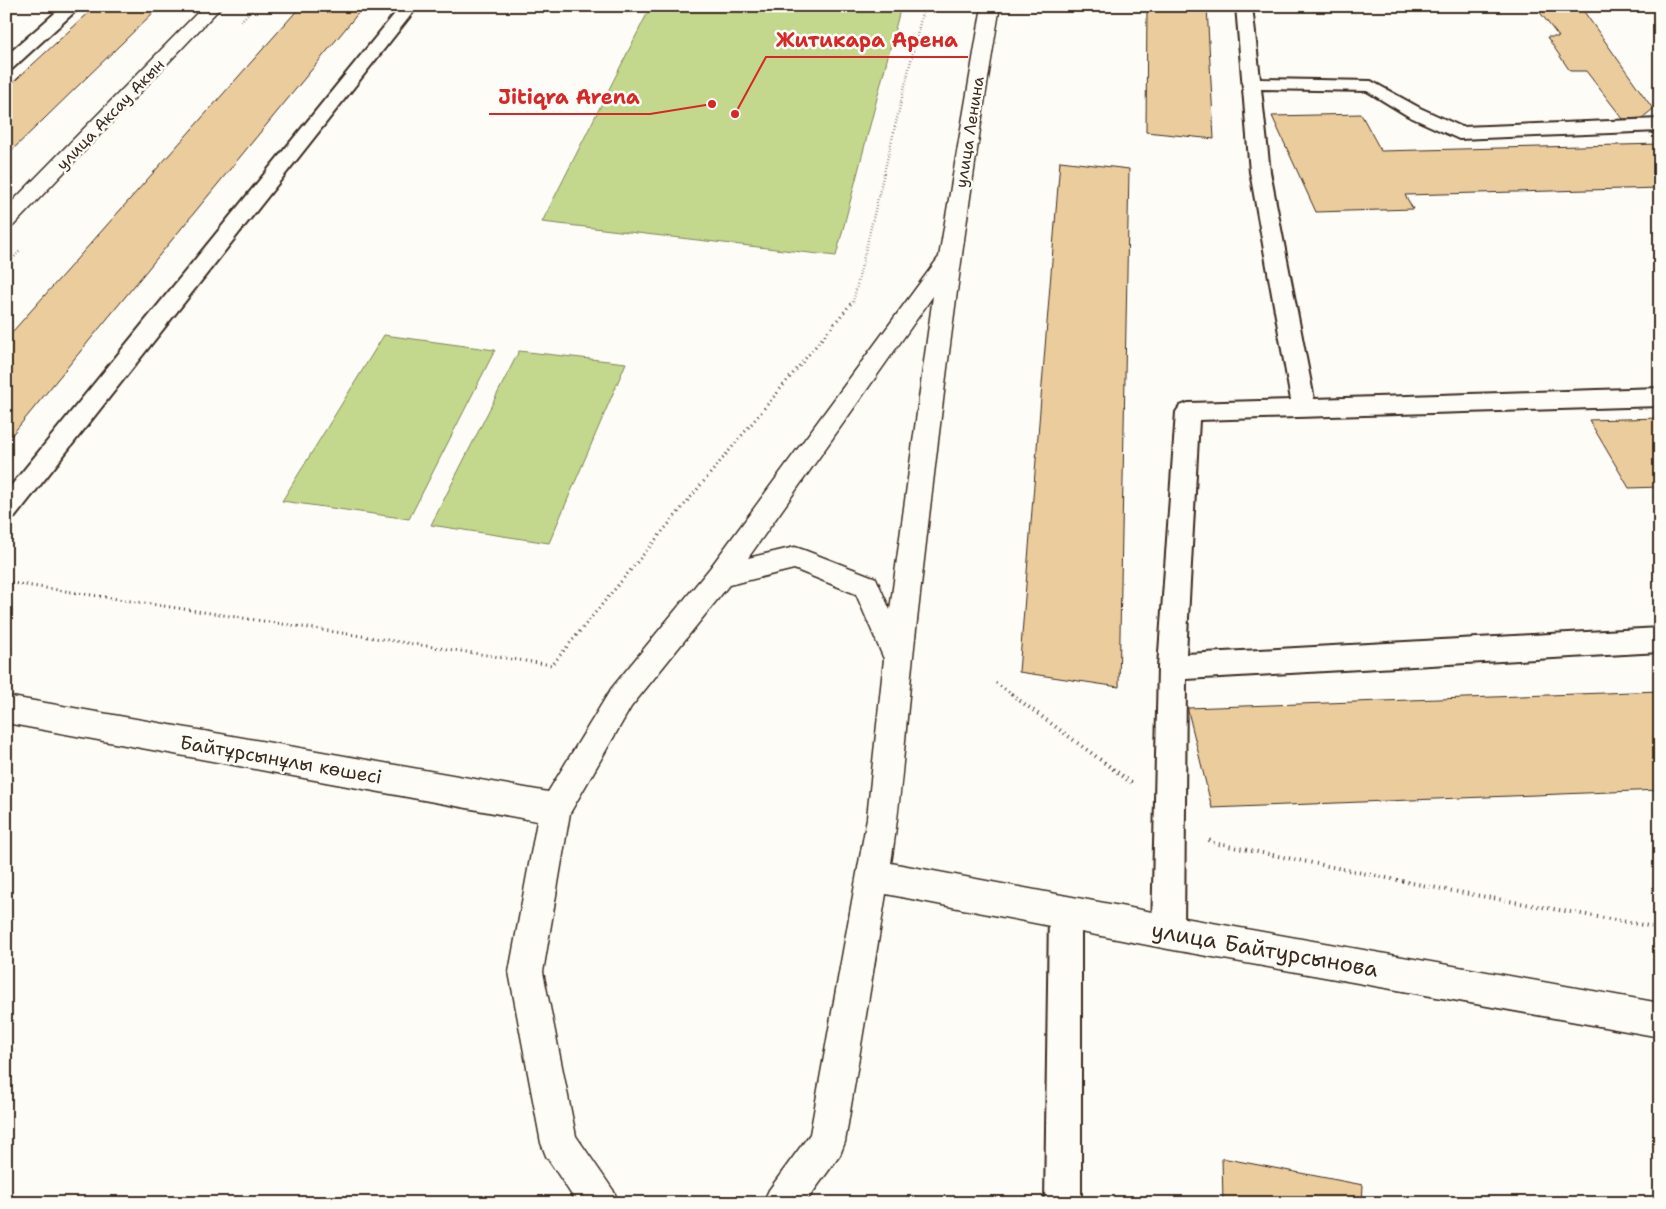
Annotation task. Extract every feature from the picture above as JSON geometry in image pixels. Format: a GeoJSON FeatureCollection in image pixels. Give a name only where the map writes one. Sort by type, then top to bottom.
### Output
{"type":"FeatureCollection","features":[{"type":"Feature","properties":{"kind":"street","name":"улица Аксау Акын"},"geometry":{"type":"LineString","coordinates":[[6,221],[214,6]]}},
{"type":"Feature","properties":{"kind":"street","name":"улица Ленина"},"geometry":{"type":"LineString","coordinates":[[782,1203],[827,1142],[883,818],[898,659],[948,259],[972,108],[991,6]]}},
{"type":"Feature","properties":{"kind":"street"},"geometry":{"type":"LineString","coordinates":[[600,1203],[559,1143],[526,972],[555,809],[621,698],[720,576],[948,259]]}},
{"type":"Feature","properties":{"kind":"street"},"geometry":{"type":"LineString","coordinates":[[720,576],[795,558],[866,586],[898,659]]}},
{"type":"Feature","properties":{"kind":"street","name":"Байтұрсынұлы көшесі"},"geometry":{"type":"LineString","coordinates":[[6,709],[555,809]]}},
{"type":"Feature","properties":{"kind":"street","name":"улица Байтурсынова"},"geometry":{"type":"LineString","coordinates":[[872,875],[1168,932],[1660,1020]]}},
{"type":"Feature","properties":{"kind":"lane"},"geometry":{"type":"LineString","coordinates":[[6,66],[73,6]]}},
{"type":"Feature","properties":{"kind":"lane"},"geometry":{"type":"LineString","coordinates":[[6,510],[410,6]]}},
{"type":"Feature","properties":{"kind":"lane"},"geometry":{"type":"LineString","coordinates":[[1244,6],[1260,172],[1304,409]]}},
{"type":"Feature","properties":{"kind":"lane"},"geometry":{"type":"LineString","coordinates":[[1251,84],[1371,86],[1414,112],[1459,133],[1660,125]]}},
{"type":"Feature","properties":{"kind":"lane"},"geometry":{"type":"LineString","coordinates":[[1168,932],[1172,667],[1188,412],[1660,397]]}},
{"type":"Feature","properties":{"kind":"lane"},"geometry":{"type":"LineString","coordinates":[[1172,667],[1660,640]]}},
{"type":"Feature","properties":{"kind":"lane"},"geometry":{"type":"LineString","coordinates":[[1063,1203],[1065,913]]}},
{"type":"Feature","properties":{"kind":"path"},"geometry":{"type":"LineString","coordinates":[[6,582],[552,665],[852,304],[924,6]]}},
{"type":"Feature","properties":{"kind":"path"},"geometry":{"type":"LineString","coordinates":[[996,683],[1213,843],[1447,890],[1660,928]]}},
{"type":"Feature","properties":{"kind":"green space"},"geometry":{"type":"Polygon","coordinates":[[[651,6],[901,6],[836,256],[542,222],[651,6]]]}},
{"type":"Feature","properties":{"kind":"green space"},"geometry":{"type":"Polygon","coordinates":[[[384,335],[495,350],[409,519],[282,501],[384,335]]]}},
{"type":"Feature","properties":{"kind":"green space"},"geometry":{"type":"Polygon","coordinates":[[[519,351],[626,363],[549,543],[431,525],[519,351]]]}},
{"type":"Feature","properties":{"kind":"building"},"geometry":{"type":"Polygon","coordinates":[[[96,6],[160,6],[6,156],[6,89],[96,6]]]}},
{"type":"Feature","properties":{"kind":"building"},"geometry":{"type":"Polygon","coordinates":[[[301,6],[364,6],[6,442],[6,339],[301,6]]]}},
{"type":"Feature","properties":{"kind":"building"},"geometry":{"type":"Polygon","coordinates":[[[1147,6],[1207,6],[1214,139],[1146,132],[1147,6]]]}},
{"type":"Feature","properties":{"kind":"building"},"geometry":{"type":"Polygon","coordinates":[[[1535,6],[1580,6],[1653,109],[1642,118],[1623,119],[1586,71],[1570,71],[1547,37],[1559,37],[1535,6]]]}},
{"type":"Feature","properties":{"kind":"building"},"geometry":{"type":"Polygon","coordinates":[[[1361,114],[1381,151],[1660,144],[1660,188],[1405,195],[1413,209],[1316,212],[1272,116],[1361,114]]]}},
{"type":"Feature","properties":{"kind":"building"},"geometry":{"type":"Polygon","coordinates":[[[1060,161],[1129,169],[1119,687],[1019,672],[1060,161]]]}},
{"type":"Feature","properties":{"kind":"building"},"geometry":{"type":"Polygon","coordinates":[[[1660,418],[1660,487],[1629,488],[1589,420],[1660,418]]]}},
{"type":"Feature","properties":{"kind":"building"},"geometry":{"type":"Polygon","coordinates":[[[1660,691],[1660,790],[1212,808],[1188,711],[1188,708],[1660,691]]]}},
{"type":"Feature","properties":{"kind":"building"},"geometry":{"type":"Polygon","coordinates":[[[1222,1158],[1363,1185],[1362,1203],[1223,1203],[1222,1158]]]}},
{"type":"Feature","properties":{"kind":"place","name":"Jitiqra Arena"},"geometry":{"type":"Point","coordinates":[712,104]}},
{"type":"Feature","properties":{"kind":"place","name":"Житикара Арена"},"geometry":{"type":"Point","coordinates":[735,114]}}]}
